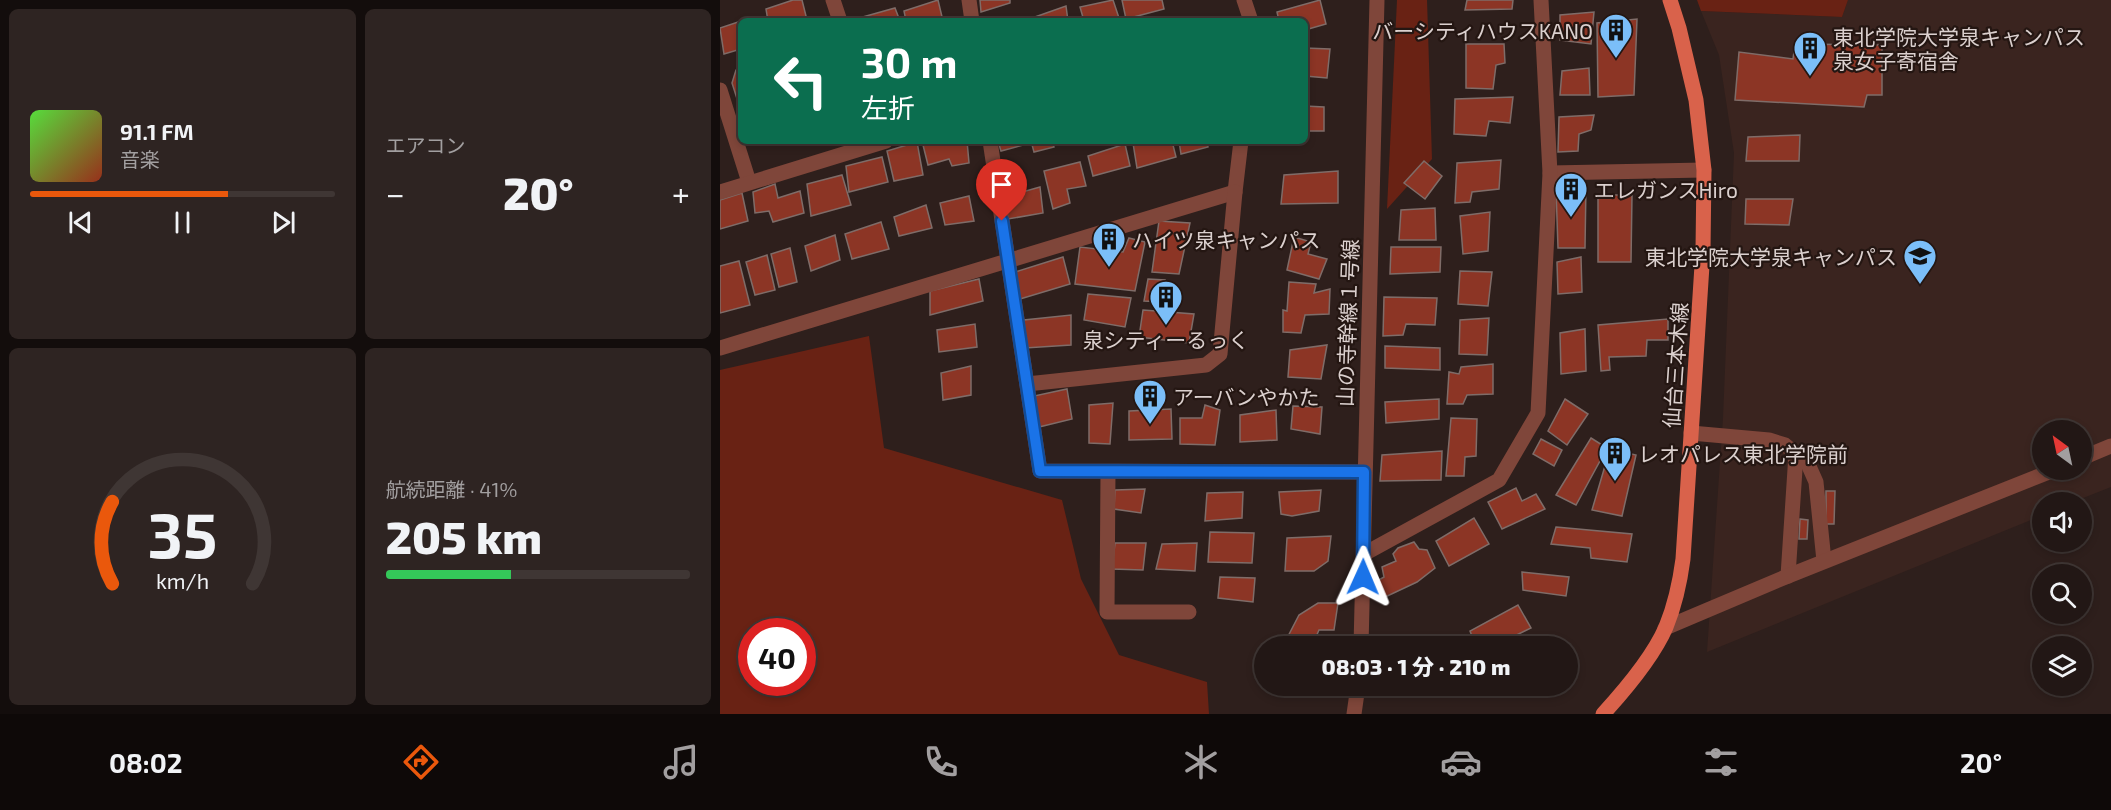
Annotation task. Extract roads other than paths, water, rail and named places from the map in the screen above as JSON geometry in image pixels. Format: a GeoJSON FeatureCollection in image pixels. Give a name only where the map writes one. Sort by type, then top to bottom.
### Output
{"type":"FeatureCollection","features":[{"type":"Feature","properties":{"kind":"main road","name":"仙台三本木線"},"geometry":{"type":"LineString","coordinates":[[1603,714],[1631,684],[1665,628],[1678,593],[1683,559],[1703,250],[1704,170],[1696,100],[1670,0]]}},
{"type":"Feature","properties":{"kind":"street"},"geometry":{"type":"LineString","coordinates":[[833,0],[839,18]]}},
{"type":"Feature","properties":{"kind":"street"},"geometry":{"type":"LineString","coordinates":[[969,0],[972,18]]}},
{"type":"Feature","properties":{"kind":"street"},"geometry":{"type":"LineString","coordinates":[[1244,0],[1250,18]]}},
{"type":"Feature","properties":{"kind":"street","name":"山の寺幹線１号線"},"geometry":{"type":"LineString","coordinates":[[1361,636],[1377,0]]}},
{"type":"Feature","properties":{"kind":"street"},"geometry":{"type":"LineString","coordinates":[[1364,554],[1499,480],[1538,413],[1550,173],[1541,0]]}},
{"type":"Feature","properties":{"kind":"street"},"geometry":{"type":"LineString","coordinates":[[720,90],[749,182]]}},
{"type":"Feature","properties":{"kind":"street"},"geometry":{"type":"LineString","coordinates":[[720,192],[873,144]]}},
{"type":"Feature","properties":{"kind":"street"},"geometry":{"type":"LineString","coordinates":[[990,144],[1040,471],[1364,472]]}},
{"type":"Feature","properties":{"kind":"street"},"geometry":{"type":"LineString","coordinates":[[1027,384],[1206,365],[1220,354],[1241,144]]}},
{"type":"Feature","properties":{"kind":"street"},"geometry":{"type":"LineString","coordinates":[[1550,173],[1704,170]]}},
{"type":"Feature","properties":{"kind":"street"},"geometry":{"type":"LineString","coordinates":[[720,348],[1235,192]]}},
{"type":"Feature","properties":{"kind":"street"},"geometry":{"type":"LineString","coordinates":[[1691,433],[1769,440],[1785,445],[1808,464],[1816,482],[1824,561]]}},
{"type":"Feature","properties":{"kind":"street"},"geometry":{"type":"LineString","coordinates":[[2092,454],[2111,446]]}},
{"type":"Feature","properties":{"kind":"street"},"geometry":{"type":"LineString","coordinates":[[1788,576],[1796,454]]}},
{"type":"Feature","properties":{"kind":"street"},"geometry":{"type":"LineString","coordinates":[[1108,472],[1107,612],[1189,612]]}},
{"type":"Feature","properties":{"kind":"street"},"geometry":{"type":"LineString","coordinates":[[1665,628],[1824,561],[2032,479]]}},
{"type":"Feature","properties":{"kind":"street"},"geometry":{"type":"LineString","coordinates":[[1354,714],[1357,696]]}},
{"type":"Feature","properties":{"kind":"place","name":"バーシティハウスKANO"},"geometry":{"type":"Point","coordinates":[1616,59]}},
{"type":"Feature","properties":{"kind":"place","name":"東北学院大学泉キャンパス 泉女子寄宿舎"},"geometry":{"type":"Point","coordinates":[1810,77]}},
{"type":"Feature","properties":{"kind":"place","name":"エレガンスHiro"},"geometry":{"type":"Point","coordinates":[1571,218]}},
{"type":"Feature","properties":{"kind":"place","name":"ハイツ泉キャンパス"},"geometry":{"type":"Point","coordinates":[1109,268]}},
{"type":"Feature","properties":{"kind":"place","name":"東北学院大学泉キャンパス"},"geometry":{"type":"Point","coordinates":[1920,285]}},
{"type":"Feature","properties":{"kind":"place","name":"泉シティーるっく"},"geometry":{"type":"Point","coordinates":[1166,326]}},
{"type":"Feature","properties":{"kind":"place","name":"アーバンやかた"},"geometry":{"type":"Point","coordinates":[1150,425]}},
{"type":"Feature","properties":{"kind":"place","name":"レオパレス東北学院前"},"geometry":{"type":"Point","coordinates":[1615,482]}}]}
